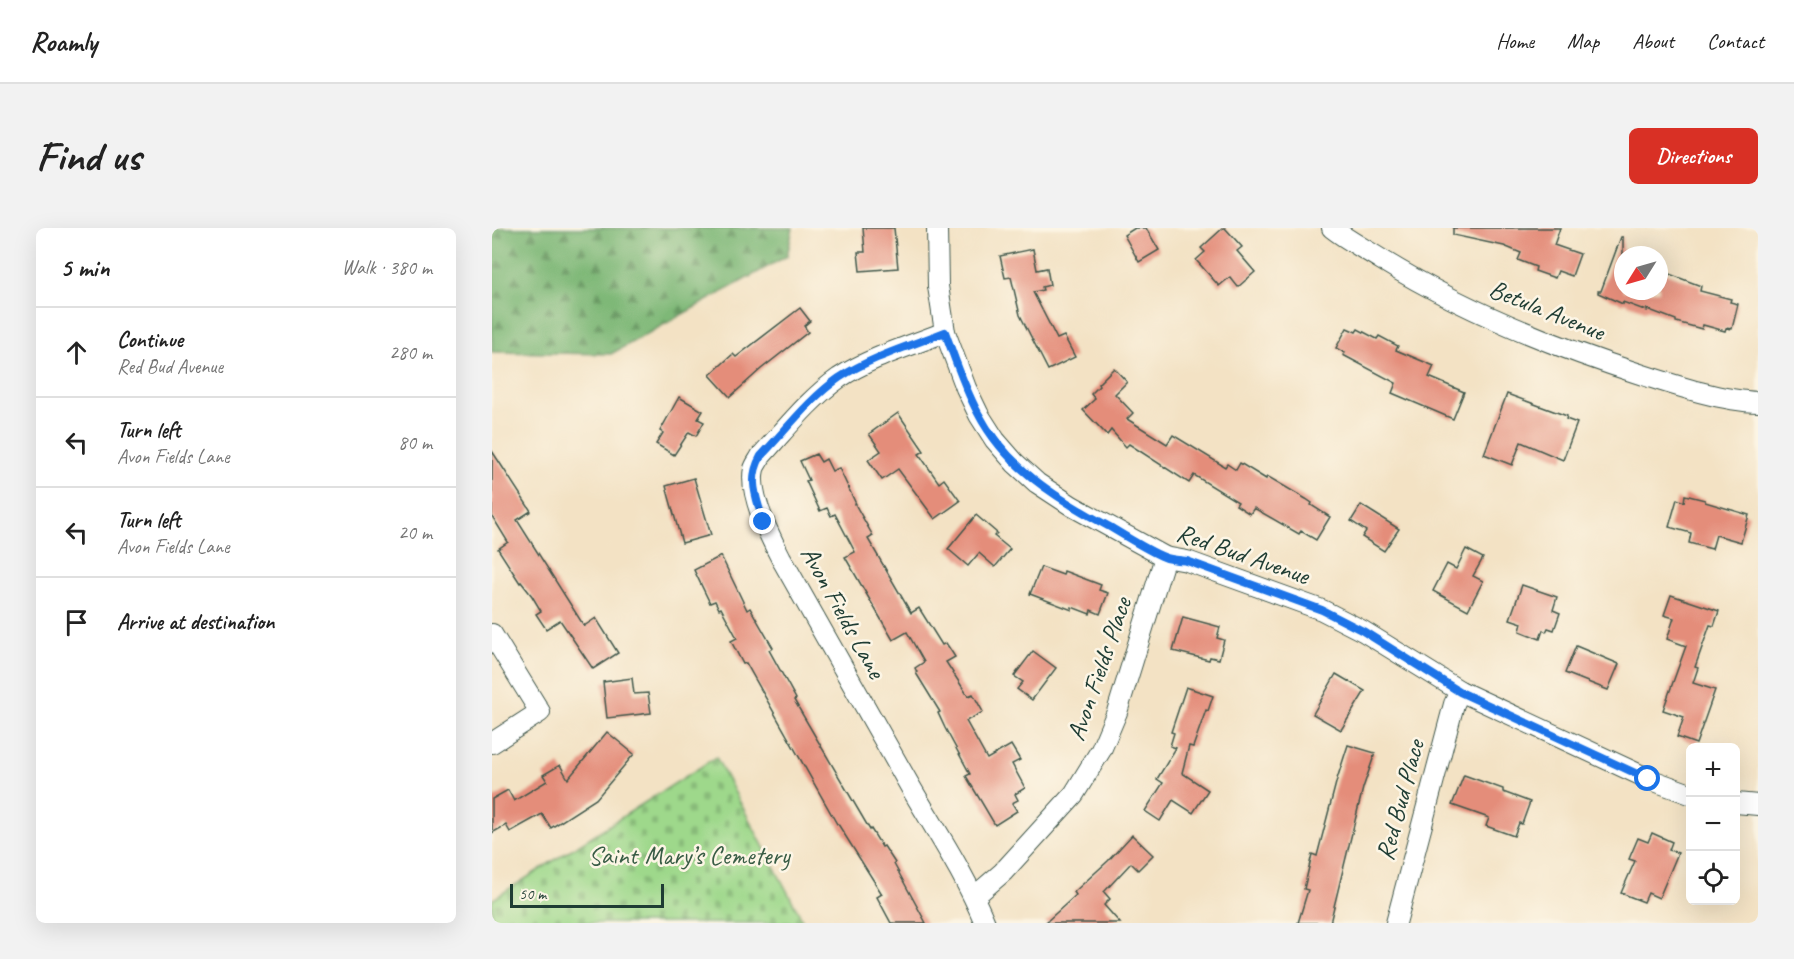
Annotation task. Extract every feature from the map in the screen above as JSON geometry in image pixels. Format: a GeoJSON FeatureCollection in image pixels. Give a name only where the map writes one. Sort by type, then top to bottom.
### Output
{"type":"FeatureCollection","features":[{"type":"Feature","properties":{"kind":"street","name":"Red Bud Avenue"},"geometry":{"type":"LineString","coordinates":[[937,228],[938,286],[945,332],[966,388],[995,440],[1037,483],[1072,506],[1165,557],[1187,561],[1322,610],[1363,631],[1460,692],[1648,779],[1686,793]]}},
{"type":"Feature","properties":{"kind":"street","name":"Betula Avenue"},"geometry":{"type":"LineString","coordinates":[[1332,228],[1410,276],[1467,307],[1536,337],[1670,383],[1743,402],[1758,402]]}},
{"type":"Feature","properties":{"kind":"street","name":"Avon Fields Lane"},"geometry":{"type":"LineString","coordinates":[[945,332],[864,364],[839,378],[817,397],[761,456],[754,468],[753,481],[763,522],[781,558],[974,897],[985,923]]}},
{"type":"Feature","properties":{"kind":"street","name":"Avon Fields Place"},"geometry":{"type":"LineString","coordinates":[[974,897],[1003,872],[1074,794],[1101,750],[1117,712],[1165,557]]}},
{"type":"Feature","properties":{"kind":"street"},"geometry":{"type":"LineString","coordinates":[[492,634],[540,712],[492,743]]}},
{"type":"Feature","properties":{"kind":"street","name":"Red Bud Place"},"geometry":{"type":"LineString","coordinates":[[1396,923],[1454,704],[1460,692]]}},
{"type":"Feature","properties":{"kind":"street"},"geometry":{"type":"LineString","coordinates":[[1740,803],[1758,805]]}},
{"type":"Feature","properties":{"kind":"green space"},"geometry":{"type":"Polygon","coordinates":[[[492,228],[793,228],[787,256],[611,354],[492,352],[492,228]]]}},
{"type":"Feature","properties":{"kind":"green space","name":"Saint Mary’s Cemetery"},"geometry":{"type":"Polygon","coordinates":[[[716,757],[804,923],[492,923],[492,900],[716,757]]]}},
{"type":"Feature","properties":{"kind":"building"},"geometry":{"type":"Polygon","coordinates":[[[863,228],[894,228],[898,268],[860,271],[858,252],[865,252],[863,228]]]}},
{"type":"Feature","properties":{"kind":"building"},"geometry":{"type":"Polygon","coordinates":[[[1135,228],[1146,228],[1159,250],[1139,262],[1124,235],[1135,228]]]}},
{"type":"Feature","properties":{"kind":"building"},"geometry":{"type":"Polygon","coordinates":[[[1223,228],[1242,247],[1237,251],[1255,272],[1238,287],[1230,277],[1219,286],[1196,260],[1205,252],[1201,248],[1223,228]]]}},
{"type":"Feature","properties":{"kind":"building"},"geometry":{"type":"Polygon","coordinates":[[[1453,228],[1560,228],[1554,245],[1580,254],[1572,276],[1558,271],[1555,278],[1535,271],[1536,267],[1518,260],[1521,253],[1504,246],[1453,235],[1453,228]]]}},
{"type":"Feature","properties":{"kind":"building"},"geometry":{"type":"Polygon","coordinates":[[[1621,237],[1623,237],[1623,246],[1618,246],[1621,237]]]}},
{"type":"Feature","properties":{"kind":"building"},"geometry":{"type":"Polygon","coordinates":[[[1033,249],[1037,270],[1047,268],[1050,285],[1042,287],[1043,290],[1033,292],[1057,339],[1064,336],[1075,357],[1048,370],[1020,315],[1011,277],[1005,278],[1000,256],[1033,249]]]}},
{"type":"Feature","properties":{"kind":"building"},"geometry":{"type":"Polygon","coordinates":[[[1614,256],[1614,300],[1668,300],[1668,273],[1701,286],[1700,291],[1731,299],[1730,302],[1738,304],[1732,329],[1726,328],[1725,331],[1703,325],[1702,329],[1676,322],[1676,320],[1647,309],[1647,311],[1623,302],[1623,304],[1598,293],[1601,291],[1614,256]]]}},
{"type":"Feature","properties":{"kind":"building"},"geometry":{"type":"Polygon","coordinates":[[[800,308],[810,321],[804,326],[808,332],[730,397],[710,375],[733,354],[736,357],[800,308]]]}},
{"type":"Feature","properties":{"kind":"building"},"geometry":{"type":"Polygon","coordinates":[[[1347,328],[1356,332],[1358,329],[1377,339],[1379,336],[1398,346],[1396,350],[1434,366],[1429,377],[1464,392],[1453,419],[1392,393],[1396,383],[1343,355],[1345,353],[1336,348],[1347,328]]]}},
{"type":"Feature","properties":{"kind":"building"},"geometry":{"type":"Polygon","coordinates":[[[1114,368],[1127,382],[1115,394],[1133,413],[1127,419],[1167,444],[1173,435],[1225,467],[1227,464],[1236,470],[1240,463],[1306,499],[1330,517],[1316,540],[1301,531],[1299,534],[1254,508],[1250,514],[1236,505],[1238,502],[1194,475],[1189,483],[1129,444],[1126,447],[1111,430],[1107,435],[1083,410],[1095,399],[1091,394],[1099,386],[1098,384],[1114,368]]]}},
{"type":"Feature","properties":{"kind":"building"},"geometry":{"type":"Polygon","coordinates":[[[1507,394],[1567,416],[1566,419],[1577,423],[1563,460],[1521,442],[1512,465],[1484,454],[1507,394]]]}},
{"type":"Feature","properties":{"kind":"building"},"geometry":{"type":"Polygon","coordinates":[[[679,397],[703,411],[698,419],[704,422],[696,436],[689,432],[674,455],[656,444],[663,433],[660,431],[679,397]]]}},
{"type":"Feature","properties":{"kind":"building"},"geometry":{"type":"Polygon","coordinates":[[[898,413],[924,451],[919,454],[939,483],[944,479],[960,501],[935,519],[898,469],[882,480],[868,460],[881,451],[869,434],[898,413]]]}},
{"type":"Feature","properties":{"kind":"building"},"geometry":{"type":"Polygon","coordinates":[[[492,451],[531,511],[517,520],[584,626],[596,618],[618,653],[593,669],[560,620],[546,629],[536,614],[541,611],[532,596],[520,583],[498,549],[508,542],[492,516],[492,451]]]}},
{"type":"Feature","properties":{"kind":"building"},"geometry":{"type":"Polygon","coordinates":[[[816,454],[821,462],[826,459],[832,471],[839,468],[873,536],[868,539],[911,613],[919,608],[942,645],[946,643],[955,657],[946,662],[968,696],[973,694],[983,712],[966,721],[987,759],[1011,745],[1020,760],[1012,764],[1025,788],[1015,794],[1018,800],[1012,803],[1017,811],[995,825],[966,776],[970,774],[945,728],[938,713],[940,712],[916,673],[915,668],[924,662],[907,632],[893,640],[845,557],[855,552],[835,514],[831,516],[827,508],[820,511],[806,481],[809,480],[800,461],[816,454]]]}},
{"type":"Feature","properties":{"kind":"building"},"geometry":{"type":"Polygon","coordinates":[[[694,478],[711,535],[682,543],[666,486],[694,478]]]}},
{"type":"Feature","properties":{"kind":"building"},"geometry":{"type":"Polygon","coordinates":[[[1685,495],[1749,515],[1741,542],[1716,535],[1712,549],[1689,543],[1691,533],[1669,527],[1677,499],[1684,502],[1685,495]]]}},
{"type":"Feature","properties":{"kind":"building"},"geometry":{"type":"Polygon","coordinates":[[[1361,505],[1399,529],[1384,551],[1362,537],[1366,531],[1351,521],[1361,505]]]}},
{"type":"Feature","properties":{"kind":"building"},"geometry":{"type":"Polygon","coordinates":[[[976,515],[997,533],[994,536],[1010,549],[995,567],[979,553],[968,566],[948,549],[976,515]]]}},
{"type":"Feature","properties":{"kind":"building"},"geometry":{"type":"Polygon","coordinates":[[[1466,549],[1483,558],[1473,576],[1483,581],[1468,610],[1433,591],[1447,564],[1456,569],[1466,549]]]}},
{"type":"Feature","properties":{"kind":"building"},"geometry":{"type":"Polygon","coordinates":[[[721,556],[747,610],[750,608],[773,648],[769,650],[796,699],[794,700],[870,830],[895,863],[926,923],[891,923],[877,897],[882,894],[837,824],[746,663],[743,664],[731,641],[737,638],[721,608],[719,609],[715,601],[710,603],[694,570],[721,556]]]}},
{"type":"Feature","properties":{"kind":"building"},"geometry":{"type":"Polygon","coordinates":[[[1041,567],[1063,575],[1064,571],[1101,585],[1099,590],[1108,593],[1100,614],[1091,610],[1090,614],[1072,607],[1072,610],[1030,594],[1041,567]]]}},
{"type":"Feature","properties":{"kind":"building"},"geometry":{"type":"Polygon","coordinates":[[[1522,585],[1557,597],[1553,610],[1560,613],[1554,630],[1548,628],[1546,632],[1543,630],[1540,639],[1520,631],[1522,623],[1510,619],[1522,585]]]}},
{"type":"Feature","properties":{"kind":"building"},"geometry":{"type":"Polygon","coordinates":[[[1671,595],[1719,611],[1714,626],[1710,625],[1695,667],[1698,668],[1693,683],[1715,690],[1696,743],[1677,737],[1684,717],[1663,710],[1686,646],[1667,639],[1674,618],[1664,615],[1671,595]]]}},
{"type":"Feature","properties":{"kind":"building"},"geometry":{"type":"Polygon","coordinates":[[[1183,617],[1220,627],[1217,638],[1224,640],[1219,659],[1210,657],[1209,660],[1173,651],[1183,617]]]}},
{"type":"Feature","properties":{"kind":"building"},"geometry":{"type":"Polygon","coordinates":[[[1576,646],[1619,664],[1608,690],[1565,673],[1576,646]]]}},
{"type":"Feature","properties":{"kind":"building"},"geometry":{"type":"Polygon","coordinates":[[[1033,651],[1056,668],[1032,700],[1017,689],[1023,682],[1014,676],[1033,651]]]}},
{"type":"Feature","properties":{"kind":"building"},"geometry":{"type":"Polygon","coordinates":[[[1336,674],[1365,691],[1341,730],[1313,714],[1336,674]]]}},
{"type":"Feature","properties":{"kind":"building"},"geometry":{"type":"Polygon","coordinates":[[[632,678],[634,694],[648,693],[651,713],[607,718],[603,682],[632,678]]]}},
{"type":"Feature","properties":{"kind":"building"},"geometry":{"type":"Polygon","coordinates":[[[1186,687],[1213,696],[1193,747],[1189,746],[1182,773],[1208,790],[1193,813],[1173,800],[1160,821],[1145,811],[1163,783],[1157,779],[1176,748],[1170,746],[1174,733],[1171,732],[1186,687]]]}},
{"type":"Feature","properties":{"kind":"building"},"geometry":{"type":"Polygon","coordinates":[[[607,732],[634,754],[596,799],[551,828],[542,814],[510,832],[506,825],[492,833],[492,799],[508,790],[514,801],[547,781],[543,775],[560,765],[568,779],[607,732]]]}},
{"type":"Feature","properties":{"kind":"building"},"geometry":{"type":"Polygon","coordinates":[[[1348,745],[1375,753],[1363,788],[1330,923],[1298,923],[1308,890],[1304,889],[1312,854],[1317,856],[1348,745]]]}},
{"type":"Feature","properties":{"kind":"building"},"geometry":{"type":"Polygon","coordinates":[[[1464,775],[1503,789],[1503,792],[1530,802],[1522,824],[1519,823],[1514,836],[1486,826],[1489,818],[1452,805],[1464,775]]]}},
{"type":"Feature","properties":{"kind":"building"},"geometry":{"type":"Polygon","coordinates":[[[1652,833],[1672,842],[1669,850],[1678,853],[1659,898],[1648,893],[1644,902],[1621,893],[1635,861],[1629,859],[1638,838],[1648,842],[1652,833]]]}},
{"type":"Feature","properties":{"kind":"building"},"geometry":{"type":"Polygon","coordinates":[[[1132,835],[1153,855],[1138,870],[1131,863],[1104,892],[1110,899],[1104,905],[1120,923],[1045,923],[1076,895],[1074,892],[1132,835]]]}},
{"type":"Feature","properties":{"kind":"route"},"geometry":{"type":"LineString","coordinates":[[763,522],[753,481],[754,468],[761,456],[817,397],[839,378],[864,364],[945,332],[966,388],[995,440],[1037,483],[1072,506],[1165,557],[1187,561],[1322,610],[1363,631],[1460,692],[1648,779]]}}]}
